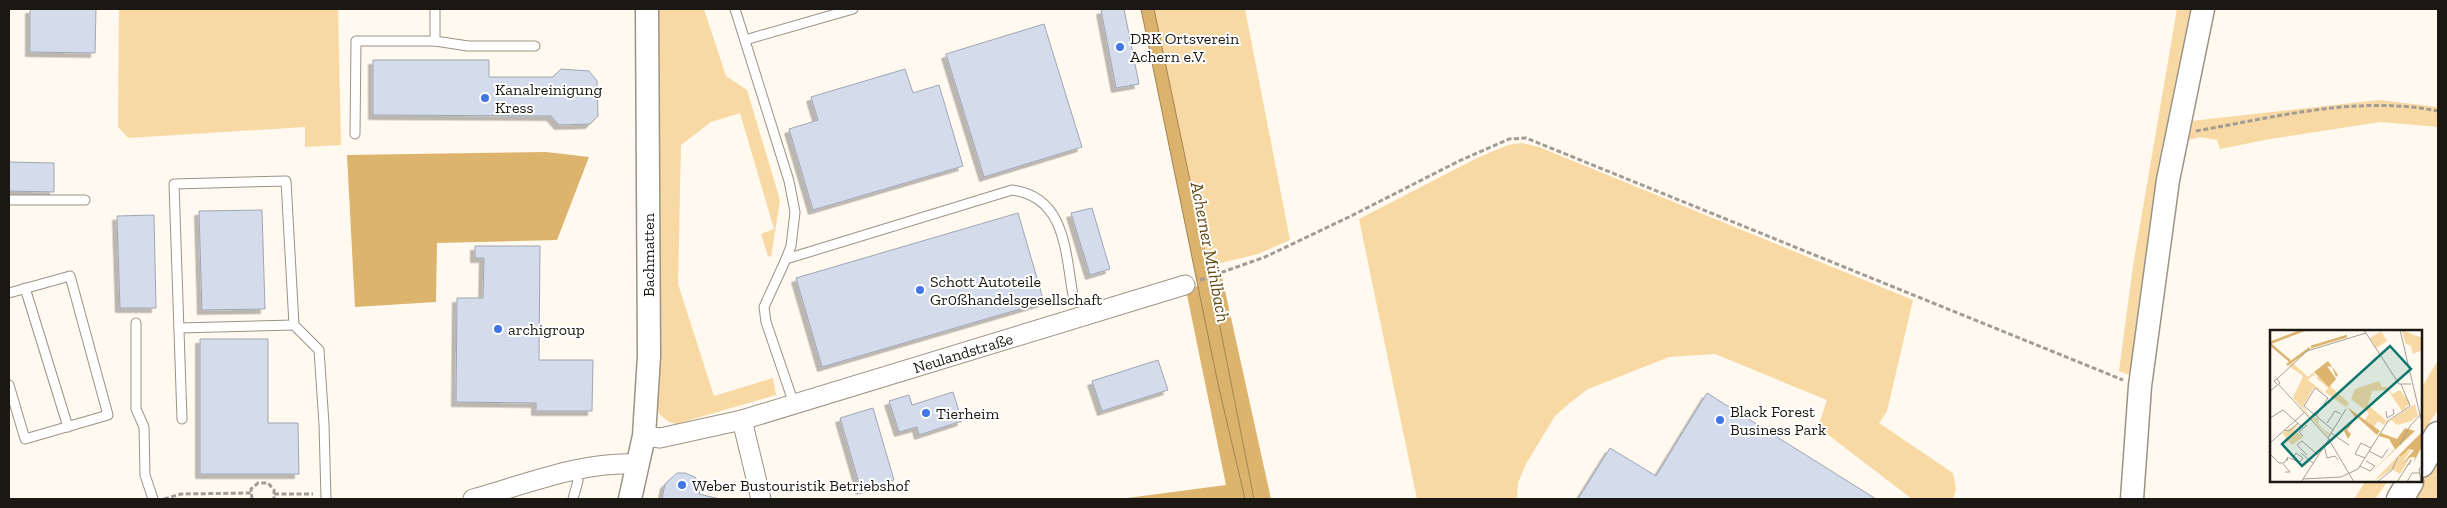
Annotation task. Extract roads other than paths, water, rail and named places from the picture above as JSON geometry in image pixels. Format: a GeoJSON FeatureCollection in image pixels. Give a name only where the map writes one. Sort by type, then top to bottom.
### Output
{"type":"FeatureCollection","features":[{"type":"Feature","properties":{"kind":"main road"},"geometry":{"type":"LineString","coordinates":[[2422,462],[2438,434]]}},
{"type":"Feature","properties":{"kind":"main road"},"geometry":{"type":"LineString","coordinates":[[2400,499],[2409,483]]}},
{"type":"Feature","properties":{"kind":"street","name":"Bachmatten"},"geometry":{"type":"LineString","coordinates":[[630,499],[644,436],[649,356],[647,9]]}},
{"type":"Feature","properties":{"kind":"street"},"geometry":{"type":"LineString","coordinates":[[2132,499],[2140,386],[2168,180],[2203,9]]}},
{"type":"Feature","properties":{"kind":"street","name":"Neulandstraße"},"geometry":{"type":"LineString","coordinates":[[644,436],[660,438],[742,420],[1186,285]]}},
{"type":"Feature","properties":{"kind":"street"},"geometry":{"type":"LineString","coordinates":[[742,420],[761,499]]}},
{"type":"Feature","properties":{"kind":"street"},"geometry":{"type":"LineString","coordinates":[[473,499],[515,493],[574,469],[620,463],[638,464]]}},
{"type":"Feature","properties":{"kind":"lane"},"geometry":{"type":"LineString","coordinates":[[435,9],[435,41]]}},
{"type":"Feature","properties":{"kind":"lane"},"geometry":{"type":"LineString","coordinates":[[735,9],[789,181],[795,212],[786,259],[764,307],[766,322],[794,404]]}},
{"type":"Feature","properties":{"kind":"lane"},"geometry":{"type":"LineString","coordinates":[[745,40],[854,9]]}},
{"type":"Feature","properties":{"kind":"lane"},"geometry":{"type":"LineString","coordinates":[[355,134],[356,41],[435,41],[468,46],[535,46]]}},
{"type":"Feature","properties":{"kind":"lane"},"geometry":{"type":"LineString","coordinates":[[182,419],[174,184],[286,181],[294,326],[319,350],[326,497]]}},
{"type":"Feature","properties":{"kind":"lane"},"geometry":{"type":"LineString","coordinates":[[786,259],[1012,190],[1042,200],[1051,209],[1062,236],[1073,295]]}},
{"type":"Feature","properties":{"kind":"lane"},"geometry":{"type":"LineString","coordinates":[[9,200],[85,200]]}},
{"type":"Feature","properties":{"kind":"lane"},"geometry":{"type":"LineString","coordinates":[[9,292],[70,276],[108,415],[25,439],[9,385]]}},
{"type":"Feature","properties":{"kind":"lane"},"geometry":{"type":"LineString","coordinates":[[25,288],[68,427]]}},
{"type":"Feature","properties":{"kind":"lane"},"geometry":{"type":"LineString","coordinates":[[136,323],[136,409],[144,427],[145,475],[153,499]]}},
{"type":"Feature","properties":{"kind":"lane"},"geometry":{"type":"LineString","coordinates":[[179,328],[294,326]]}},
{"type":"Feature","properties":{"kind":"lane"},"geometry":{"type":"LineString","coordinates":[[573,499],[578,481],[574,469]]}},
{"type":"Feature","properties":{"kind":"place","name":"DRK Ortsverein Achern e.V."},"geometry":{"type":"Point","coordinates":[1120,47]}},
{"type":"Feature","properties":{"kind":"place","name":"Kanalreinigung Kress"},"geometry":{"type":"Point","coordinates":[485,98]}},
{"type":"Feature","properties":{"kind":"place","name":"Schott Autoteile Gr0ßhandelsgesellschaft"},"geometry":{"type":"Point","coordinates":[920,290]}},
{"type":"Feature","properties":{"kind":"place","name":"archigroup"},"geometry":{"type":"Point","coordinates":[498,329]}},
{"type":"Feature","properties":{"kind":"place","name":"Tierheim"},"geometry":{"type":"Point","coordinates":[926,413]}},
{"type":"Feature","properties":{"kind":"place","name":"Black Forest Business Park"},"geometry":{"type":"Point","coordinates":[1720,420]}},
{"type":"Feature","properties":{"kind":"place","name":"Weber Bustouristik Betriebshof"},"geometry":{"type":"Point","coordinates":[682,485]}},
{"type":"Feature","properties":{"kind":"water label","name":"Acherner Mühlbach"},"geometry":{"type":"Point","coordinates":[1210,252]}}]}
